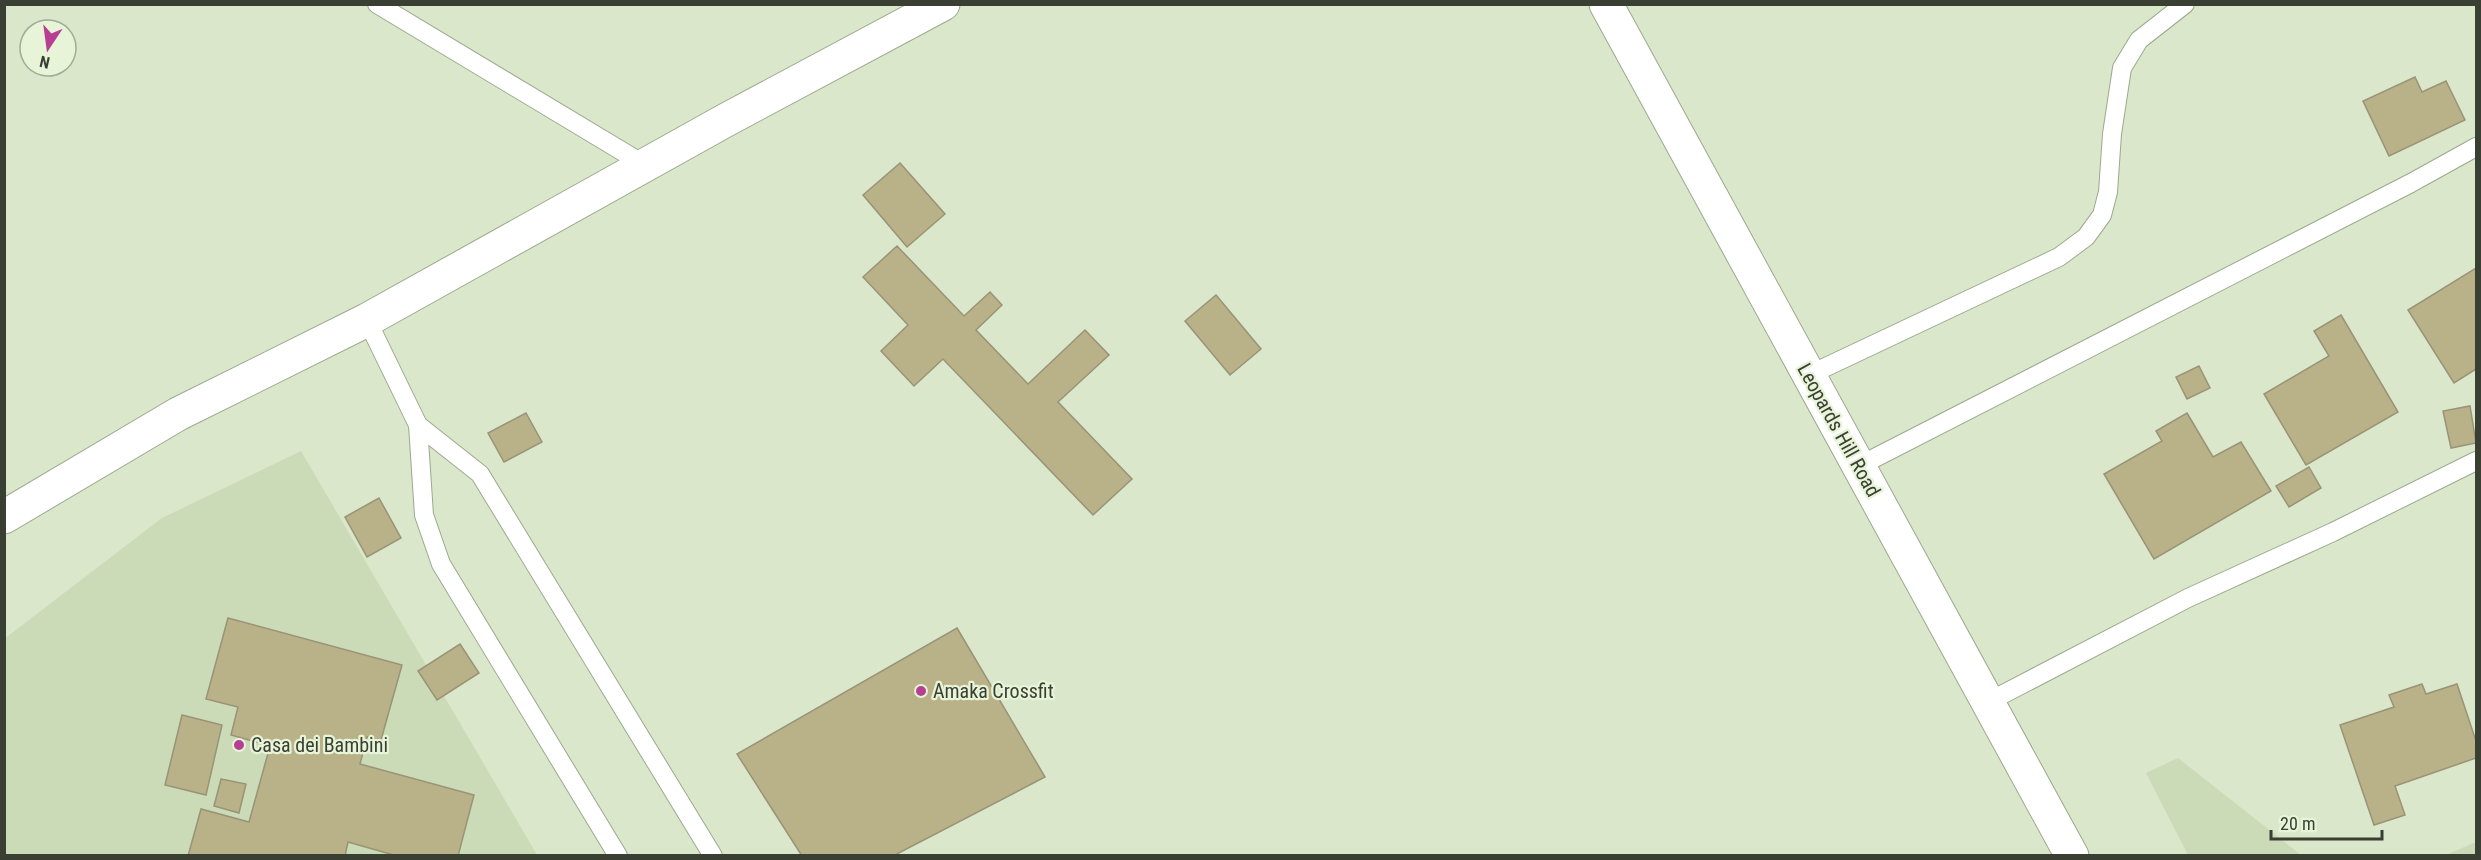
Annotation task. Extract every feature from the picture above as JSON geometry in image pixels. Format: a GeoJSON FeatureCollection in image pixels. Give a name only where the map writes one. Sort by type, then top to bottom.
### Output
{"type":"FeatureCollection","features":[{"type":"Feature","properties":{"kind":"street"},"geometry":{"type":"LineString","coordinates":[[4,517],[178,414],[368,320],[645,165],[943,4]]}},
{"type":"Feature","properties":{"kind":"street","name":"Leopards Hill Road"},"geometry":{"type":"LineString","coordinates":[[1606,4],[2072,855]]}},
{"type":"Feature","properties":{"kind":"lane"},"geometry":{"type":"LineString","coordinates":[[377,4],[645,165]]}},
{"type":"Feature","properties":{"kind":"lane"},"geometry":{"type":"LineString","coordinates":[[1809,375],[2059,257],[2086,237],[2102,215],[2108,192],[2112,134],[2122,68],[2139,40],[2185,4]]}},
{"type":"Feature","properties":{"kind":"lane"},"geometry":{"type":"LineString","coordinates":[[1858,466],[2411,183],[2476,147]]}},
{"type":"Feature","properties":{"kind":"lane"},"geometry":{"type":"LineString","coordinates":[[368,320],[418,425],[424,515],[441,564],[618,855]]}},
{"type":"Feature","properties":{"kind":"lane"},"geometry":{"type":"LineString","coordinates":[[418,425],[480,474],[713,855]]}},
{"type":"Feature","properties":{"kind":"lane"},"geometry":{"type":"LineString","coordinates":[[1988,702],[2188,598],[2333,532],[2476,461]]}},
{"type":"Feature","properties":{"kind":"shaded area","name":"Casa dei Bambini"},"geometry":{"type":"Polygon","coordinates":[[[301,451],[537,855],[7,855],[4,852],[4,639],[162,518],[301,451]]]}},
{"type":"Feature","properties":{"kind":"shaded area"},"geometry":{"type":"Polygon","coordinates":[[[2178,758],[2301,855],[2188,855],[2146,773],[2178,758]]]}},
{"type":"Feature","properties":{"kind":"shaded area"},"geometry":{"type":"Polygon","coordinates":[[[2476,842],[2476,855],[2446,855],[2476,842]]]}},
{"type":"Feature","properties":{"kind":"building"},"geometry":{"type":"Polygon","coordinates":[[[2415,77],[2422,92],[2446,81],[2465,120],[2389,156],[2363,101],[2415,77]]]}},
{"type":"Feature","properties":{"kind":"building"},"geometry":{"type":"Polygon","coordinates":[[[900,163],[945,214],[907,247],[863,195],[900,163]]]}},
{"type":"Feature","properties":{"kind":"building"},"geometry":{"type":"Polygon","coordinates":[[[897,246],[964,316],[990,292],[1002,305],[976,330],[1028,384],[1085,330],[1109,355],[1058,402],[1132,479],[1093,515],[943,359],[914,386],[881,351],[908,325],[863,277],[897,246]]]}},
{"type":"Feature","properties":{"kind":"building"},"geometry":{"type":"Polygon","coordinates":[[[2476,268],[2476,369],[2454,383],[2408,310],[2476,268]]]}},
{"type":"Feature","properties":{"kind":"building"},"geometry":{"type":"Polygon","coordinates":[[[1216,295],[1261,349],[1230,375],[1185,321],[1216,295]]]}},
{"type":"Feature","properties":{"kind":"building"},"geometry":{"type":"Polygon","coordinates":[[[2341,315],[2398,412],[2306,465],[2264,394],[2329,356],[2314,331],[2341,315]]]}},
{"type":"Feature","properties":{"kind":"building"},"geometry":{"type":"Polygon","coordinates":[[[2199,366],[2210,388],[2187,399],[2176,377],[2199,366]]]}},
{"type":"Feature","properties":{"kind":"building"},"geometry":{"type":"Polygon","coordinates":[[[2470,406],[2476,443],[2451,448],[2443,411],[2470,406]]]}},
{"type":"Feature","properties":{"kind":"building"},"geometry":{"type":"Polygon","coordinates":[[[526,413],[542,442],[504,462],[488,433],[526,413]]]}},
{"type":"Feature","properties":{"kind":"building"},"geometry":{"type":"Polygon","coordinates":[[[2187,413],[2213,457],[2241,442],[2271,491],[2154,559],[2104,474],[2162,441],[2156,431],[2187,413]]]}},
{"type":"Feature","properties":{"kind":"building"},"geometry":{"type":"Polygon","coordinates":[[[2309,467],[2321,488],[2289,507],[2276,486],[2309,467]]]}},
{"type":"Feature","properties":{"kind":"building"},"geometry":{"type":"Polygon","coordinates":[[[379,498],[401,538],[367,557],[345,517],[379,498]]]}},
{"type":"Feature","properties":{"kind":"building"},"geometry":{"type":"Polygon","coordinates":[[[228,618],[402,665],[381,740],[367,737],[360,764],[474,795],[458,856],[397,856],[348,842],[345,856],[188,856],[201,809],[249,822],[270,746],[231,735],[238,707],[206,699],[228,618]]]}},
{"type":"Feature","properties":{"kind":"building","name":"Amaka Crossfit"},"geometry":{"type":"Polygon","coordinates":[[[957,628],[1045,777],[893,856],[802,856],[737,754],[957,628]]]}},
{"type":"Feature","properties":{"kind":"building"},"geometry":{"type":"Polygon","coordinates":[[[460,644],[479,673],[437,700],[418,671],[460,644]]]}},
{"type":"Feature","properties":{"kind":"building"},"geometry":{"type":"Polygon","coordinates":[[[2422,684],[2426,694],[2457,684],[2476,741],[2476,758],[2395,786],[2405,815],[2374,825],[2340,725],[2394,707],[2389,695],[2422,684]]]}},
{"type":"Feature","properties":{"kind":"building"},"geometry":{"type":"Polygon","coordinates":[[[182,715],[222,725],[206,795],[165,785],[182,715]]]}},
{"type":"Feature","properties":{"kind":"building"},"geometry":{"type":"Polygon","coordinates":[[[221,779],[246,784],[239,813],[214,806],[221,779]]]}},
{"type":"Feature","properties":{"kind":"place","name":"Amaka Crossfit"},"geometry":{"type":"Point","coordinates":[921,691]}},
{"type":"Feature","properties":{"kind":"place","name":"Casa dei Bambini"},"geometry":{"type":"Point","coordinates":[239,745]}}]}
